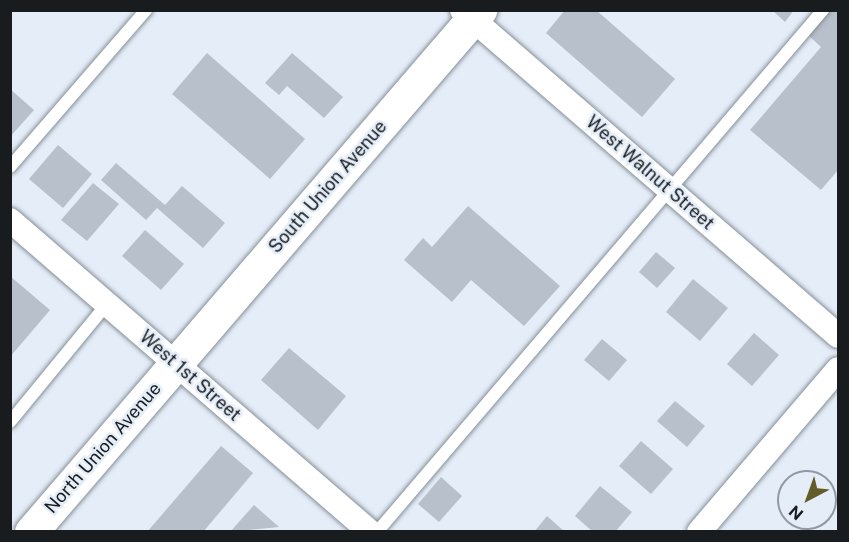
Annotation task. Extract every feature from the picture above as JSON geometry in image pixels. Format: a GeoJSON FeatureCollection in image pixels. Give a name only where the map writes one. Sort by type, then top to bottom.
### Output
{"type":"FeatureCollection","features":[{"type":"Feature","properties":{"kind":"main road","name":"South Union Avenue"},"geometry":{"type":"LineString","coordinates":[[176,364],[471,14]]}},
{"type":"Feature","properties":{"kind":"main road","name":"North Union Avenue"},"geometry":{"type":"LineString","coordinates":[[31,531],[176,364]]}},
{"type":"Feature","properties":{"kind":"street","name":"West Walnut Street"},"geometry":{"type":"LineString","coordinates":[[471,14],[838,336]]}},
{"type":"Feature","properties":{"kind":"street","name":"West 1st Street"},"geometry":{"type":"LineString","coordinates":[[10,220],[370,531]]}},
{"type":"Feature","properties":{"kind":"street"},"geometry":{"type":"LineString","coordinates":[[699,531],[838,369]]}},
{"type":"Feature","properties":{"kind":"lane"},"geometry":{"type":"LineString","coordinates":[[10,167],[146,10]]}},
{"type":"Feature","properties":{"kind":"lane"},"geometry":{"type":"LineString","coordinates":[[376,531],[823,10]]}},
{"type":"Feature","properties":{"kind":"lane"},"geometry":{"type":"LineString","coordinates":[[10,422],[107,304]]}},
{"type":"Feature","properties":{"kind":"building"},"geometry":{"type":"Polygon","coordinates":[[[565,10],[596,10],[675,79],[642,117],[546,33],[565,10]]]}},
{"type":"Feature","properties":{"kind":"building"},"geometry":{"type":"Polygon","coordinates":[[[772,10],[794,10],[785,22],[772,10]]]}},
{"type":"Feature","properties":{"kind":"building"},"geometry":{"type":"Polygon","coordinates":[[[829,10],[838,10],[838,170],[821,190],[750,130],[821,47],[808,35],[829,10]]]}},
{"type":"Feature","properties":{"kind":"building"},"geometry":{"type":"Polygon","coordinates":[[[207,53],[305,139],[270,179],[172,94],[207,53]]]}},
{"type":"Feature","properties":{"kind":"building"},"geometry":{"type":"Polygon","coordinates":[[[292,53],[343,97],[324,118],[287,86],[279,95],[265,83],[292,53]]]}},
{"type":"Feature","properties":{"kind":"building"},"geometry":{"type":"Polygon","coordinates":[[[10,89],[34,110],[10,137],[10,89]]]}},
{"type":"Feature","properties":{"kind":"building"},"geometry":{"type":"Polygon","coordinates":[[[58,145],[92,174],[63,208],[29,179],[58,145]]]}},
{"type":"Feature","properties":{"kind":"building"},"geometry":{"type":"Polygon","coordinates":[[[116,163],[165,205],[182,186],[225,223],[203,248],[157,208],[146,220],[101,180],[116,163]]]}},
{"type":"Feature","properties":{"kind":"building"},"geometry":{"type":"Polygon","coordinates":[[[93,183],[119,204],[87,241],[61,220],[93,183]]]}},
{"type":"Feature","properties":{"kind":"building"},"geometry":{"type":"Polygon","coordinates":[[[468,206],[560,286],[524,326],[471,280],[452,302],[404,260],[423,238],[432,247],[468,206]]]}},
{"type":"Feature","properties":{"kind":"building"},"geometry":{"type":"Polygon","coordinates":[[[145,230],[184,264],[161,290],[122,256],[145,230]]]}},
{"type":"Feature","properties":{"kind":"building"},"geometry":{"type":"Polygon","coordinates":[[[656,252],[675,268],[657,288],[639,272],[656,252]]]}},
{"type":"Feature","properties":{"kind":"building"},"geometry":{"type":"Polygon","coordinates":[[[10,276],[50,310],[10,357],[10,276]]]}},
{"type":"Feature","properties":{"kind":"building"},"geometry":{"type":"Polygon","coordinates":[[[693,279],[728,308],[700,341],[666,312],[693,279]]]}},
{"type":"Feature","properties":{"kind":"building"},"geometry":{"type":"Polygon","coordinates":[[[754,333],[779,355],[752,386],[727,364],[754,333]]]}},
{"type":"Feature","properties":{"kind":"building"},"geometry":{"type":"Polygon","coordinates":[[[602,339],[627,360],[609,381],[584,360],[602,339]]]}},
{"type":"Feature","properties":{"kind":"building"},"geometry":{"type":"Polygon","coordinates":[[[289,348],[346,396],[318,430],[261,380],[289,348]]]}},
{"type":"Feature","properties":{"kind":"building"},"geometry":{"type":"Polygon","coordinates":[[[675,401],[705,426],[687,447],[657,421],[675,401]]]}},
{"type":"Feature","properties":{"kind":"building"},"geometry":{"type":"Polygon","coordinates":[[[641,441],[673,469],[651,494],[619,466],[641,441]]]}},
{"type":"Feature","properties":{"kind":"building"},"geometry":{"type":"Polygon","coordinates":[[[221,446],[253,473],[203,532],[147,532],[221,446]]]}},
{"type":"Feature","properties":{"kind":"building"},"geometry":{"type":"Polygon","coordinates":[[[441,477],[462,496],[439,522],[418,504],[441,477]]]}},
{"type":"Feature","properties":{"kind":"building"},"geometry":{"type":"Polygon","coordinates":[[[600,486],[632,512],[615,532],[593,532],[575,516],[600,486]]]}},
{"type":"Feature","properties":{"kind":"building"},"geometry":{"type":"Polygon","coordinates":[[[254,505],[279,527],[230,532],[254,505]]]}},
{"type":"Feature","properties":{"kind":"building"},"geometry":{"type":"Polygon","coordinates":[[[547,516],[565,532],[534,532],[547,516]]]}}]}
